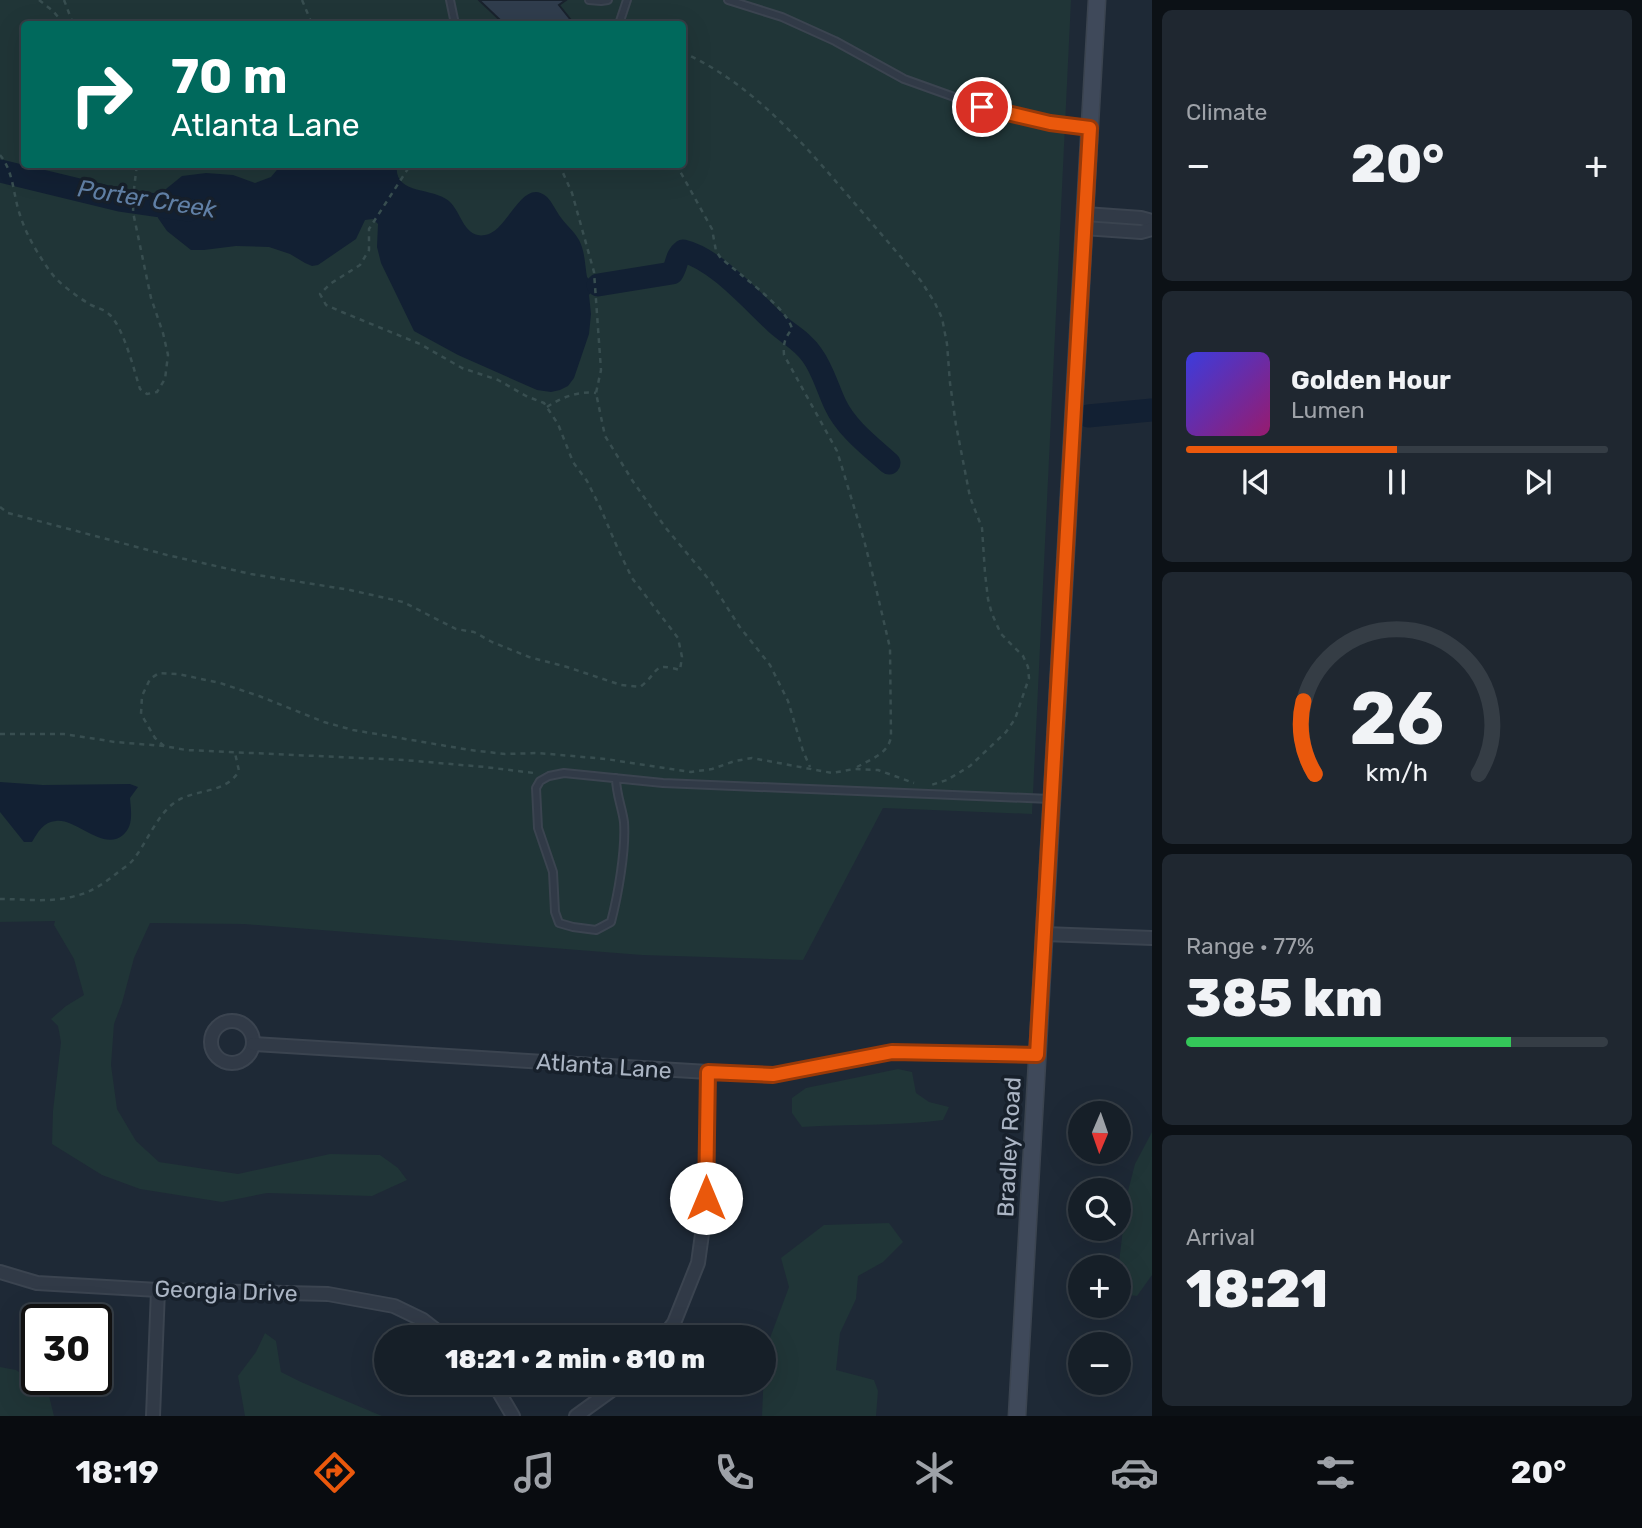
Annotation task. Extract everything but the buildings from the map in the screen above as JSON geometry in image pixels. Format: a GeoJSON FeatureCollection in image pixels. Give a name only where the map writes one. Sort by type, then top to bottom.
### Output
{"type":"FeatureCollection","features":[{"type":"Feature","properties":{"kind":"street","name":"Bradley Road"},"geometry":{"type":"LineString","coordinates":[[1017,1416],[1097,0]]}},
{"type":"Feature","properties":{"kind":"street"},"geometry":{"type":"LineString","coordinates":[[1084,221],[1142,218],[1152,221]]}},
{"type":"Feature","properties":{"kind":"street"},"geometry":{"type":"LineString","coordinates":[[1084,221],[1141,232],[1152,229]]}},
{"type":"Feature","properties":{"kind":"street"},"geometry":{"type":"LineString","coordinates":[[1044,934],[1152,938]]}},
{"type":"Feature","properties":{"kind":"street","name":"Atlanta Lane"},"geometry":{"type":"LineString","coordinates":[[253,1044],[773,1075],[892,1052],[1037,1055]]}},
{"type":"Feature","properties":{"kind":"street"},"geometry":{"type":"LineString","coordinates":[[672,1325],[698,1264],[706,1198],[708,1072]]}},
{"type":"Feature","properties":{"kind":"street","name":"Georgia Drive"},"geometry":{"type":"LineString","coordinates":[[0,1272],[37,1283],[158,1290],[328,1294],[394,1307],[429,1325]]}},
{"type":"Feature","properties":{"kind":"street"},"geometry":{"type":"LineString","coordinates":[[153,1416],[158,1290]]}},
{"type":"Feature","properties":{"kind":"street"},"geometry":{"type":"LineString","coordinates":[[501,1395],[513,1416]]}},
{"type":"Feature","properties":{"kind":"street"},"geometry":{"type":"LineString","coordinates":[[576,1416],[605,1395]]}},
{"type":"Feature","properties":{"kind":"lane"},"geometry":{"type":"LineString","coordinates":[[450,0],[454,21]]}},
{"type":"Feature","properties":{"kind":"lane"},"geometry":{"type":"LineString","coordinates":[[589,0],[608,0]]}},
{"type":"Feature","properties":{"kind":"lane"},"geometry":{"type":"LineString","coordinates":[[620,21],[627,0]]}},
{"type":"Feature","properties":{"kind":"lane"},"geometry":{"type":"LineString","coordinates":[[728,0],[782,17],[835,41],[904,79],[982,107],[1050,123],[1090,128]]}},
{"type":"Feature","properties":{"kind":"lane"},"geometry":{"type":"LineString","coordinates":[[616,778],[624,821],[624,839],[617,900],[611,922],[596,930],[573,928],[559,923],[555,912],[553,872],[538,828],[536,788],[540,781],[549,776],[564,773],[616,778],[677,784],[1052,799]]}},
{"type":"Feature","properties":{"kind":"path"},"geometry":{"type":"LineString","coordinates":[[39,0],[53,10],[62,21]]}},
{"type":"Feature","properties":{"kind":"path"},"geometry":{"type":"LineString","coordinates":[[64,0],[72,21]]}},
{"type":"Feature","properties":{"kind":"path"},"geometry":{"type":"LineString","coordinates":[[302,0],[311,21]]}},
{"type":"Feature","properties":{"kind":"path"},"geometry":{"type":"LineString","coordinates":[[686,54],[705,62],[738,85],[770,111],[809,150],[921,281],[942,318],[956,425],[970,497],[982,528],[988,598],[1001,634],[1023,656],[1029,678],[1015,719],[1006,732],[970,766],[947,779],[929,785]]}},
{"type":"Feature","properties":{"kind":"path"},"geometry":{"type":"LineString","coordinates":[[0,155],[5,161],[13,184],[27,234],[49,271],[68,289],[108,313],[117,323],[140,389],[147,394],[157,391],[165,379],[168,355],[151,298],[133,212],[137,168]]}},
{"type":"Feature","properties":{"kind":"path"},"geometry":{"type":"LineString","coordinates":[[0,507],[8,513],[167,555],[251,574],[350,590],[403,602],[456,629],[474,632],[529,657],[621,685],[640,687],[658,667],[664,665],[680,670],[682,657],[678,638],[632,578],[587,481],[573,462],[558,424],[544,403],[498,380],[462,368],[420,344],[342,313],[326,305],[320,294],[330,284],[360,265],[369,250],[369,229],[408,168]]}},
{"type":"Feature","properties":{"kind":"path"},"geometry":{"type":"LineString","coordinates":[[561,168],[572,193],[594,272],[601,370],[596,393],[605,436],[665,527],[711,582],[739,626],[770,665],[788,701],[810,767]]}},
{"type":"Feature","properties":{"kind":"path"},"geometry":{"type":"LineString","coordinates":[[678,168],[712,229],[716,251],[720,257],[779,307],[792,324],[793,329],[783,343],[784,355],[837,451],[864,540],[890,648],[891,737],[889,745],[879,756],[854,769]]}},
{"type":"Feature","properties":{"kind":"path"},"geometry":{"type":"LineString","coordinates":[[547,407],[582,391],[596,393]]}},
{"type":"Feature","properties":{"kind":"path"},"geometry":{"type":"LineString","coordinates":[[164,746],[155,738],[141,715],[142,696],[150,679],[159,673],[220,683],[324,722],[353,730],[470,750],[606,759],[691,772],[752,758],[832,773],[854,769],[877,770],[918,785]]}},
{"type":"Feature","properties":{"kind":"path"},"geometry":{"type":"LineString","coordinates":[[0,734],[64,734],[186,750],[404,760],[549,776]]}},
{"type":"Feature","properties":{"kind":"path"},"geometry":{"type":"LineString","coordinates":[[0,898],[58,899],[76,896],[106,882],[132,861],[173,803],[196,793],[225,786],[234,780],[239,771],[235,752]]}},
{"type":"Feature","properties":{"kind":"green space"},"geometry":{"type":"Polygon","coordinates":[[[0,0],[1071,0],[1032,814],[883,808],[803,960],[642,955],[244,924],[150,923],[134,958],[114,1024],[111,1065],[117,1109],[136,1141],[159,1162],[238,1174],[330,1154],[380,1155],[398,1168],[407,1180],[372,1196],[267,1193],[222,1202],[140,1189],[102,1175],[52,1144],[61,1042],[58,1026],[51,1019],[84,995],[74,959],[54,925],[55,921],[0,922],[0,0]]]}},
{"type":"Feature","properties":{"kind":"green space"},"geometry":{"type":"Polygon","coordinates":[[[898,1069],[912,1072],[916,1093],[929,1102],[949,1107],[943,1120],[802,1127],[792,1113],[792,1098],[806,1088],[898,1069]]]}},
{"type":"Feature","properties":{"kind":"green space"},"geometry":{"type":"Polygon","coordinates":[[[1152,1132],[1152,1275],[1137,1296],[1131,1295],[1131,1255],[1120,1255],[1122,1241],[1131,1241],[1131,1180],[1135,1164],[1152,1132]]]}},
{"type":"Feature","properties":{"kind":"green space"},"geometry":{"type":"Polygon","coordinates":[[[889,1223],[903,1242],[883,1262],[858,1276],[856,1299],[840,1333],[836,1370],[874,1380],[878,1391],[876,1416],[762,1416],[763,1395],[776,1395],[775,1325],[789,1287],[781,1258],[824,1225],[889,1223]]]}},
{"type":"Feature","properties":{"kind":"green space"},"geometry":{"type":"Polygon","coordinates":[[[265,1333],[276,1341],[281,1372],[382,1416],[245,1416],[238,1376],[256,1352],[265,1333]]]}},
{"type":"Feature","properties":{"kind":"green space"},"geometry":{"type":"Polygon","coordinates":[[[0,1367],[21,1373],[21,1395],[49,1395],[54,1416],[0,1416],[0,1367]]]}},
{"type":"Feature","properties":{"kind":"water"},"geometry":{"type":"Polygon","coordinates":[[[278,168],[397,168],[397,175],[407,186],[449,201],[468,229],[478,235],[493,232],[530,193],[538,192],[547,197],[579,240],[587,277],[593,283],[589,295],[589,334],[574,378],[568,386],[560,390],[537,390],[458,355],[414,331],[381,263],[377,247],[378,224],[373,219],[365,220],[356,239],[318,265],[312,266],[269,247],[236,246],[191,250],[167,231],[158,218],[158,199],[182,176],[206,173],[233,175],[255,183],[271,177],[278,168]]]}},
{"type":"Feature","properties":{"kind":"water"},"geometry":{"type":"Polygon","coordinates":[[[0,782],[43,785],[130,784],[138,787],[130,798],[129,827],[123,835],[115,839],[107,840],[64,821],[56,821],[44,825],[32,842],[24,842],[0,812],[0,782]]]}},
{"type":"Feature","properties":{"kind":"waterway","name":"Porter Creek"},"geometry":{"type":"LineString","coordinates":[[0,171],[120,200],[189,210]]}},
{"type":"Feature","properties":{"kind":"waterway","name":"Porter Creek"},"geometry":{"type":"LineString","coordinates":[[598,285],[672,273],[683,251],[708,262],[733,281],[808,350],[845,421],[889,463]]}},
{"type":"Feature","properties":{"kind":"waterway","name":"Porter Creek"},"geometry":{"type":"LineString","coordinates":[[1088,416],[1152,410]]}},
{"type":"Feature","properties":{"kind":"route"},"geometry":{"type":"LineString","coordinates":[[706,1198],[708,1072],[773,1075],[892,1052],[1037,1055],[1090,128],[1050,123],[982,107]]}}]}
